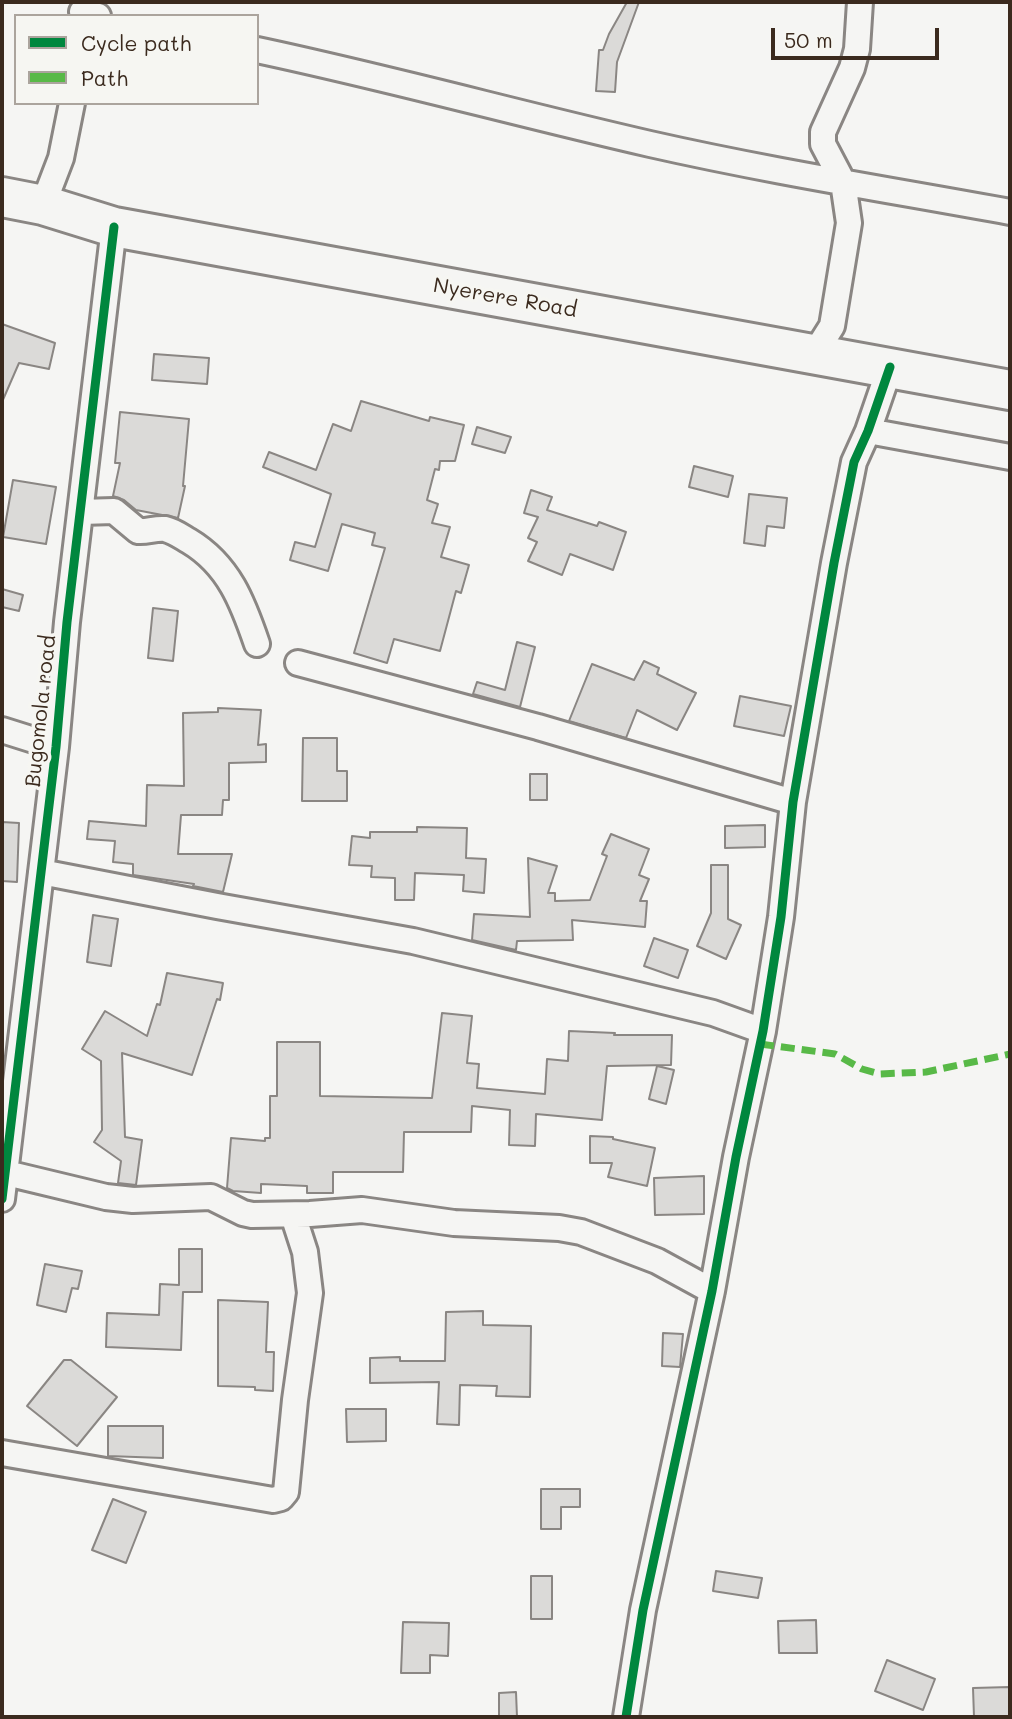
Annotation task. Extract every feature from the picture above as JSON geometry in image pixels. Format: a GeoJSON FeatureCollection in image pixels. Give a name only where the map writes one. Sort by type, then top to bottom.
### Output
{"type":"FeatureCollection","features":[{"type":"Feature","properties":{"kind":"highway","name":"Nyerere Road"},"geometry":{"type":"LineString","coordinates":[[2,197],[43,205],[114,227],[1010,390]]}},
{"type":"Feature","properties":{"kind":"street"},"geometry":{"type":"LineString","coordinates":[[815,354],[832,326],[849,223],[842,182],[823,144],[823,132],[852,68],[857,49],[860,2]]}},
{"type":"Feature","properties":{"kind":"street"},"geometry":{"type":"LineString","coordinates":[[259,50],[651,144],[1010,212]]}},
{"type":"Feature","properties":{"kind":"street"},"geometry":{"type":"LineString","coordinates":[[43,205],[61,158],[72,105]]}},
{"type":"Feature","properties":{"kind":"street","name":"Bugomola road"},"geometry":{"type":"LineString","coordinates":[[2,1199],[114,227]]}},
{"type":"Feature","properties":{"kind":"street"},"geometry":{"type":"LineString","coordinates":[[626,1717],[656,1541],[712,1291],[736,1157],[763,1031],[781,917],[793,802],[834,564],[854,462],[868,431],[890,367]]}},
{"type":"Feature","properties":{"kind":"street"},"geometry":{"type":"LineString","coordinates":[[868,431],[1010,457]]}},
{"type":"Feature","properties":{"kind":"street"},"geometry":{"type":"LineString","coordinates":[[81,512],[114,511],[138,531],[165,529],[195,545],[221,566],[232,582],[257,644]]}},
{"type":"Feature","properties":{"kind":"street"},"geometry":{"type":"LineString","coordinates":[[298,663],[538,727],[793,802]]}},
{"type":"Feature","properties":{"kind":"street"},"geometry":{"type":"LineString","coordinates":[[2,730],[56,747]]}},
{"type":"Feature","properties":{"kind":"street"},"geometry":{"type":"LineString","coordinates":[[41,872],[413,941],[713,1013],[763,1031]]}},
{"type":"Feature","properties":{"kind":"street"},"geometry":{"type":"LineString","coordinates":[[3,1173],[106,1197],[133,1200],[201,1196],[216,1199],[243,1213],[293,1214],[362,1210],[454,1223],[559,1228],[581,1232],[657,1261],[712,1291]]}},
{"type":"Feature","properties":{"kind":"street"},"geometry":{"type":"LineString","coordinates":[[2,1454],[272,1500],[282,1498],[286,1492],[310,1293],[305,1252],[293,1214]]}},
{"type":"Feature","properties":{"kind":"building"},"geometry":{"type":"Polygon","coordinates":[[[627,2],[639,2],[617,62],[615,92],[596,91],[599,50],[603,50],[627,2]]]}},
{"type":"Feature","properties":{"kind":"building"},"geometry":{"type":"Polygon","coordinates":[[[2,324],[55,343],[49,369],[19,363],[2,402],[2,324]]]}},
{"type":"Feature","properties":{"kind":"building"},"geometry":{"type":"Polygon","coordinates":[[[154,354],[209,358],[207,384],[152,380],[154,354]]]}},
{"type":"Feature","properties":{"kind":"building"},"geometry":{"type":"Polygon","coordinates":[[[361,401],[429,421],[430,417],[464,425],[455,461],[440,461],[439,470],[435,469],[427,500],[438,504],[432,523],[450,527],[441,557],[469,565],[461,593],[456,591],[440,651],[394,639],[387,663],[354,653],[385,548],[372,545],[375,533],[342,524],[328,571],[290,560],[295,542],[315,547],[331,494],[263,467],[269,452],[316,470],[333,424],[351,431],[361,401]]]}},
{"type":"Feature","properties":{"kind":"building"},"geometry":{"type":"Polygon","coordinates":[[[120,412],[189,419],[185,486],[178,518],[136,510],[124,500],[113,496],[120,463],[115,463],[120,412]]]}},
{"type":"Feature","properties":{"kind":"building"},"geometry":{"type":"Polygon","coordinates":[[[477,427],[511,437],[505,453],[472,444],[477,427]]]}},
{"type":"Feature","properties":{"kind":"building"},"geometry":{"type":"Polygon","coordinates":[[[694,466],[733,476],[728,497],[689,487],[694,466]]]}},
{"type":"Feature","properties":{"kind":"building"},"geometry":{"type":"Polygon","coordinates":[[[13,480],[56,487],[46,544],[3,537],[13,480]]]}},
{"type":"Feature","properties":{"kind":"building"},"geometry":{"type":"Polygon","coordinates":[[[531,490],[552,497],[547,510],[597,526],[599,522],[626,532],[613,570],[570,554],[562,575],[528,561],[537,542],[528,538],[538,517],[524,513],[531,490]]]}},
{"type":"Feature","properties":{"kind":"building"},"geometry":{"type":"Polygon","coordinates":[[[749,494],[787,498],[784,528],[767,526],[765,546],[744,543],[749,494]]]}},
{"type":"Feature","properties":{"kind":"building"},"geometry":{"type":"Polygon","coordinates":[[[2,589],[23,595],[19,611],[2,607],[2,589]]]}},
{"type":"Feature","properties":{"kind":"building"},"geometry":{"type":"Polygon","coordinates":[[[153,608],[178,611],[173,661],[148,658],[153,608]]]}},
{"type":"Feature","properties":{"kind":"building"},"geometry":{"type":"Polygon","coordinates":[[[517,642],[535,647],[520,707],[473,694],[477,682],[505,690],[517,642]]]}},
{"type":"Feature","properties":{"kind":"building"},"geometry":{"type":"Polygon","coordinates":[[[644,661],[659,668],[657,674],[696,693],[677,730],[637,710],[626,738],[569,721],[592,664],[634,680],[644,661]]]}},
{"type":"Feature","properties":{"kind":"building"},"geometry":{"type":"Polygon","coordinates":[[[740,696],[791,706],[784,736],[734,726],[740,696]]]}},
{"type":"Feature","properties":{"kind":"building"},"geometry":{"type":"Polygon","coordinates":[[[218,708],[261,710],[258,745],[266,744],[266,762],[229,763],[229,800],[223,800],[222,815],[181,815],[178,854],[232,854],[223,892],[193,886],[194,884],[133,875],[133,864],[113,862],[115,841],[87,839],[89,821],[146,826],[147,785],[184,786],[183,713],[218,712],[218,708]]]}},
{"type":"Feature","properties":{"kind":"building"},"geometry":{"type":"Polygon","coordinates":[[[303,738],[337,738],[337,771],[347,771],[347,801],[302,801],[303,738]]]}},
{"type":"Feature","properties":{"kind":"building"},"geometry":{"type":"Polygon","coordinates":[[[530,774],[547,774],[547,800],[530,800],[530,774]]]}},
{"type":"Feature","properties":{"kind":"building"},"geometry":{"type":"Polygon","coordinates":[[[2,822],[19,823],[17,882],[2,881],[2,822]]]}},
{"type":"Feature","properties":{"kind":"building"},"geometry":{"type":"Polygon","coordinates":[[[765,825],[765,847],[725,848],[725,826],[765,825]]]}},
{"type":"Feature","properties":{"kind":"building"},"geometry":{"type":"Polygon","coordinates":[[[417,827],[467,828],[466,858],[486,859],[484,893],[463,891],[464,875],[415,873],[414,900],[395,900],[395,878],[371,877],[372,866],[349,865],[352,836],[370,838],[370,832],[417,832],[417,827]]]}},
{"type":"Feature","properties":{"kind":"building"},"geometry":{"type":"Polygon","coordinates":[[[611,834],[649,849],[639,875],[649,879],[640,901],[647,901],[645,927],[572,920],[573,940],[517,941],[516,950],[472,940],[474,914],[530,917],[528,858],[557,866],[548,893],[555,893],[555,901],[590,900],[607,856],[602,854],[611,834]]]}},
{"type":"Feature","properties":{"kind":"building"},"geometry":{"type":"Polygon","coordinates":[[[711,865],[728,865],[728,919],[741,925],[726,959],[697,946],[711,913],[711,865]]]}},
{"type":"Feature","properties":{"kind":"building"},"geometry":{"type":"Polygon","coordinates":[[[93,915],[118,919],[111,966],[87,962],[93,915]]]}},
{"type":"Feature","properties":{"kind":"building"},"geometry":{"type":"Polygon","coordinates":[[[654,938],[688,950],[678,978],[644,966],[654,938]]]}},
{"type":"Feature","properties":{"kind":"building"},"geometry":{"type":"Polygon","coordinates":[[[167,973],[223,983],[220,1000],[217,999],[192,1075],[122,1053],[125,1137],[142,1140],[136,1185],[118,1183],[121,1161],[94,1142],[102,1130],[101,1061],[82,1049],[105,1011],[147,1036],[157,1004],[160,1005],[167,973]]]}},
{"type":"Feature","properties":{"kind":"building"},"geometry":{"type":"Polygon","coordinates":[[[442,1013],[472,1016],[467,1063],[479,1064],[477,1088],[545,1094],[547,1059],[568,1061],[569,1031],[615,1033],[614,1035],[672,1035],[671,1065],[607,1066],[602,1120],[536,1114],[535,1146],[509,1145],[510,1110],[472,1106],[471,1132],[404,1132],[403,1172],[333,1172],[333,1193],[307,1193],[307,1186],[261,1184],[261,1193],[227,1188],[231,1138],[265,1141],[265,1138],[270,1138],[270,1096],[277,1096],[277,1042],[320,1042],[320,1096],[432,1098],[442,1013]]]}},
{"type":"Feature","properties":{"kind":"building"},"geometry":{"type":"Polygon","coordinates":[[[657,1066],[674,1070],[666,1104],[649,1099],[657,1066]]]}},
{"type":"Feature","properties":{"kind":"building"},"geometry":{"type":"Polygon","coordinates":[[[590,1136],[613,1137],[655,1148],[647,1186],[608,1177],[612,1163],[590,1163],[590,1136]]]}},
{"type":"Feature","properties":{"kind":"building"},"geometry":{"type":"Polygon","coordinates":[[[704,1176],[704,1214],[655,1215],[654,1178],[704,1176]]]}},
{"type":"Feature","properties":{"kind":"building"},"geometry":{"type":"Polygon","coordinates":[[[179,1249],[202,1249],[202,1292],[183,1292],[181,1350],[106,1347],[107,1313],[159,1315],[160,1284],[179,1285],[179,1249]]]}},
{"type":"Feature","properties":{"kind":"building"},"geometry":{"type":"Polygon","coordinates":[[[45,1264],[82,1271],[78,1289],[72,1288],[66,1312],[37,1305],[45,1264]]]}},
{"type":"Feature","properties":{"kind":"building"},"geometry":{"type":"Polygon","coordinates":[[[218,1300],[268,1302],[266,1352],[274,1352],[273,1391],[255,1390],[255,1387],[218,1386],[218,1300]]]}},
{"type":"Feature","properties":{"kind":"building"},"geometry":{"type":"Polygon","coordinates":[[[483,1311],[483,1325],[531,1326],[530,1397],[496,1396],[497,1386],[460,1385],[459,1425],[437,1424],[439,1382],[370,1383],[370,1358],[400,1357],[400,1361],[445,1361],[446,1312],[483,1311]]]}},
{"type":"Feature","properties":{"kind":"building"},"geometry":{"type":"Polygon","coordinates":[[[663,1333],[683,1334],[680,1367],[662,1366],[663,1333]]]}},
{"type":"Feature","properties":{"kind":"building"},"geometry":{"type":"Polygon","coordinates":[[[64,1360],[71,1360],[117,1397],[77,1446],[27,1406],[64,1360]]]}},
{"type":"Feature","properties":{"kind":"building"},"geometry":{"type":"Polygon","coordinates":[[[346,1409],[386,1409],[386,1441],[347,1442],[346,1409]]]}},
{"type":"Feature","properties":{"kind":"building"},"geometry":{"type":"Polygon","coordinates":[[[108,1426],[163,1426],[163,1458],[108,1456],[108,1426]]]}},
{"type":"Feature","properties":{"kind":"building"},"geometry":{"type":"Polygon","coordinates":[[[541,1489],[580,1489],[580,1507],[561,1507],[561,1529],[541,1529],[541,1489]]]}},
{"type":"Feature","properties":{"kind":"building"},"geometry":{"type":"Polygon","coordinates":[[[113,1499],[146,1512],[126,1563],[92,1550],[113,1499]]]}},
{"type":"Feature","properties":{"kind":"building"},"geometry":{"type":"Polygon","coordinates":[[[716,1571],[762,1578],[758,1598],[713,1591],[716,1571]]]}},
{"type":"Feature","properties":{"kind":"building"},"geometry":{"type":"Polygon","coordinates":[[[531,1576],[552,1576],[552,1619],[531,1619],[531,1576]]]}},
{"type":"Feature","properties":{"kind":"building"},"geometry":{"type":"Polygon","coordinates":[[[816,1620],[817,1653],[779,1653],[778,1621],[816,1620]]]}},
{"type":"Feature","properties":{"kind":"building"},"geometry":{"type":"Polygon","coordinates":[[[403,1622],[449,1623],[448,1656],[430,1655],[430,1673],[401,1673],[403,1622]]]}},
{"type":"Feature","properties":{"kind":"building"},"geometry":{"type":"Polygon","coordinates":[[[887,1660],[935,1679],[923,1710],[875,1691],[887,1660]]]}},
{"type":"Feature","properties":{"kind":"building"},"geometry":{"type":"Polygon","coordinates":[[[1010,1687],[1010,1717],[974,1717],[973,1688],[1010,1687]]]}},
{"type":"Feature","properties":{"kind":"building"},"geometry":{"type":"Polygon","coordinates":[[[516,1692],[517,1717],[499,1717],[499,1693],[516,1692]]]}},
{"type":"Feature","properties":{"kind":"marked path"},"geometry":{"type":"LineString","coordinates":[[760,1044],[835,1054],[862,1069],[880,1074],[926,1072],[1010,1054]]}},
{"type":"Feature","properties":{"kind":"cycle path"},"geometry":{"type":"LineString","coordinates":[[2,1199],[114,227]]}},
{"type":"Feature","properties":{"kind":"cycle path"},"geometry":{"type":"LineString","coordinates":[[626,1717],[643,1610],[712,1291],[736,1157],[763,1031],[781,917],[793,802],[834,563],[854,462],[868,431],[890,367]]}}]}
